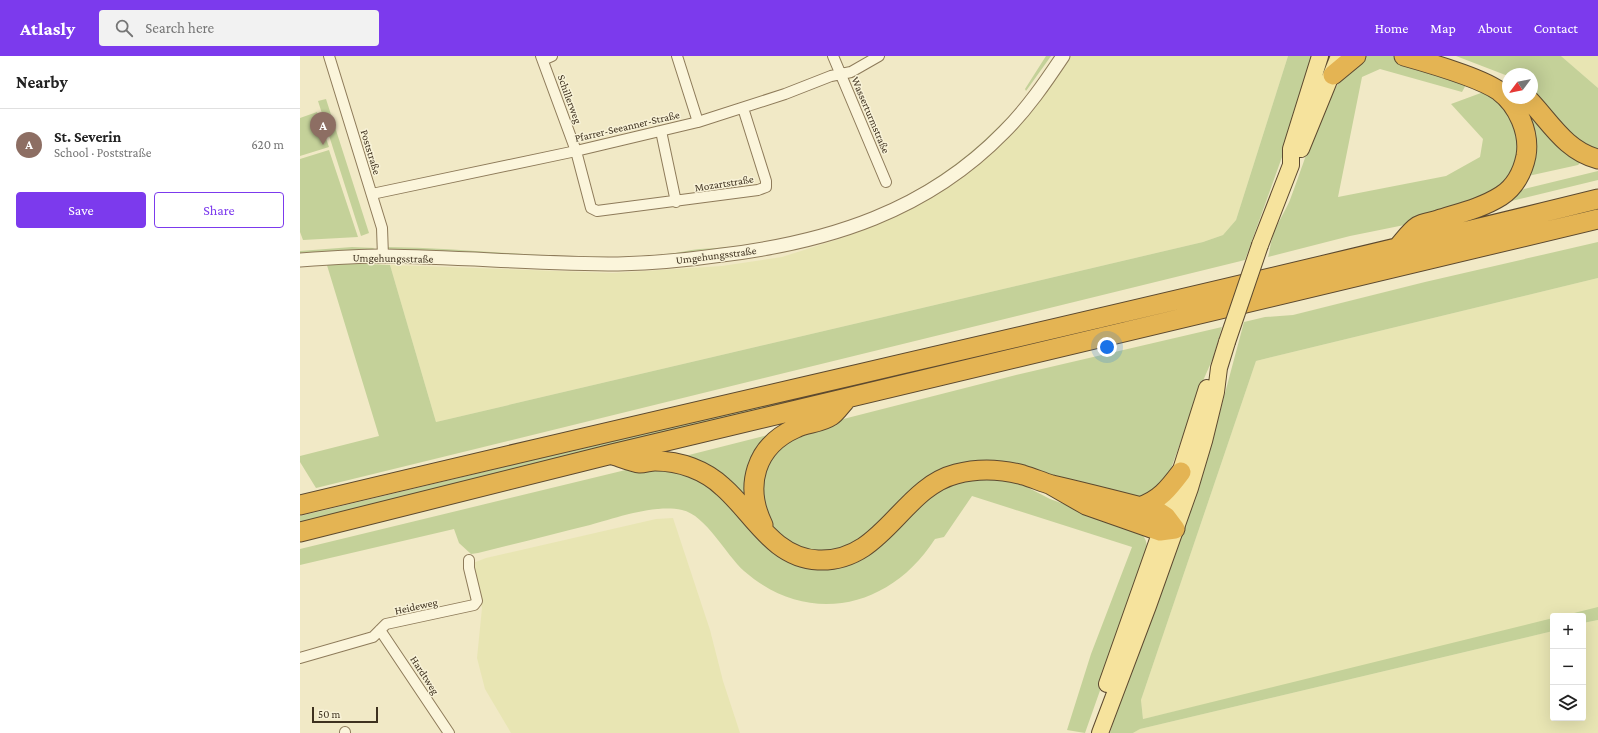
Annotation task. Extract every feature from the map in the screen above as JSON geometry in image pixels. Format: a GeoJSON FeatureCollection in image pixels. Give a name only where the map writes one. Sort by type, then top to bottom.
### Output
{"type":"FeatureCollection","features":[{"type":"Feature","properties":{"kind":"highway"},"geometry":{"type":"LineString","coordinates":[[1333,75],[1356,56]]}},
{"type":"Feature","properties":{"kind":"highway"},"geometry":{"type":"LineString","coordinates":[[1397,248],[1418,226],[1481,207],[1502,195],[1517,180],[1523,167],[1526,153],[1526,140],[1522,122],[1511,104],[1498,91],[1465,75],[1404,56]]}},
{"type":"Feature","properties":{"kind":"highway"},"geometry":{"type":"LineString","coordinates":[[1434,56],[1502,82]]}},
{"type":"Feature","properties":{"kind":"highway"},"geometry":{"type":"LineString","coordinates":[[1532,104],[1568,144],[1598,159]]}},
{"type":"Feature","properties":{"kind":"highway"},"geometry":{"type":"LineString","coordinates":[[300,505],[1397,248],[1598,199]]}},
{"type":"Feature","properties":{"kind":"highway"},"geometry":{"type":"LineString","coordinates":[[300,532],[612,454],[1598,219]]}},
{"type":"Feature","properties":{"kind":"highway"},"geometry":{"type":"LineString","coordinates":[[769,537],[758,514],[754,499],[756,469],[763,456],[774,441],[796,428],[830,416],[847,399]]}},
{"type":"Feature","properties":{"kind":"highway"},"geometry":{"type":"LineString","coordinates":[[612,454],[639,463],[656,461],[681,464],[697,470],[723,487],[759,528],[783,548],[801,556],[817,560],[834,559],[854,552],[876,539],[918,496],[936,483],[954,474],[987,469],[1022,475],[1051,484],[1089,492],[1157,511],[1167,526]]}},
{"type":"Feature","properties":{"kind":"highway"},"geometry":{"type":"LineString","coordinates":[[1139,506],[1151,504],[1160,497],[1181,472]]}},
{"type":"Feature","properties":{"kind":"highway"},"geometry":{"type":"LineString","coordinates":[[1051,484],[1086,505],[1167,526]]}},
{"type":"Feature","properties":{"kind":"main road"},"geometry":{"type":"LineString","coordinates":[[1291,165],[1291,149],[1320,56]]}},
{"type":"Feature","properties":{"kind":"main road"},"geometry":{"type":"LineString","coordinates":[[1096,728],[1167,526],[1204,441],[1216,392],[1219,368],[1260,245],[1291,165],[1300,154],[1333,75],[1339,56]]}},
{"type":"Feature","properties":{"kind":"main road"},"geometry":{"type":"LineString","coordinates":[[1167,526],[1181,472],[1208,386],[1219,368]]}},
{"type":"Feature","properties":{"kind":"street","name":"Poststraße"},"geometry":{"type":"LineString","coordinates":[[329,56],[382,228],[383,256]]}},
{"type":"Feature","properties":{"kind":"street"},"geometry":{"type":"LineString","coordinates":[[677,56],[698,122]]}},
{"type":"Feature","properties":{"kind":"street","name":"Wasserturmstraße"},"geometry":{"type":"LineString","coordinates":[[833,56],[886,182]]}},
{"type":"Feature","properties":{"kind":"street","name":"Pfarrer-Seeanner-Straße"},"geometry":{"type":"LineString","coordinates":[[372,194],[576,151],[698,122],[785,94],[840,73],[851,72],[879,56]]}},
{"type":"Feature","properties":{"kind":"street","name":"Umgehungsstraße"},"geometry":{"type":"LineString","coordinates":[[300,260],[383,256],[619,264],[682,260],[758,250],[779,247],[830,235],[868,222],[906,204],[942,183],[1003,133],[1026,108],[1063,56]]}},
{"type":"Feature","properties":{"kind":"street","name":"Schillerweg"},"geometry":{"type":"LineString","coordinates":[[545,57],[576,151]]}},
{"type":"Feature","properties":{"kind":"street","name":"Mozartstraße"},"geometry":{"type":"LineString","coordinates":[[576,151],[591,208],[597,211],[676,202],[758,190],[766,187],[766,181],[743,108]]}},
{"type":"Feature","properties":{"kind":"street"},"geometry":{"type":"LineString","coordinates":[[661,131],[676,202]]}},
{"type":"Feature","properties":{"kind":"street","name":"Heideweg"},"geometry":{"type":"LineString","coordinates":[[300,658],[373,637],[386,624],[474,605],[477,601],[469,568],[469,560]]}},
{"type":"Feature","properties":{"kind":"street","name":"Hardtweg"},"geometry":{"type":"LineString","coordinates":[[380,630],[448,733]]}},
{"type":"Feature","properties":{"kind":"shaded area"},"geometry":{"type":"Polygon","coordinates":[[[1070,56],[1288,56],[1236,220],[1223,235],[1203,242],[436,422],[390,265],[613,273],[722,266],[782,257],[845,237],[893,217],[918,205],[945,187],[1005,141],[1055,80],[1070,56]]]}},
{"type":"Feature","properties":{"kind":"shaded area"},"geometry":{"type":"Polygon","coordinates":[[[1561,56],[1598,56],[1598,88],[1561,56]]]}},
{"type":"Feature","properties":{"kind":"shaded area"},"geometry":{"type":"Polygon","coordinates":[[[1598,278],[1598,611],[1586,614],[1550,613],[1550,623],[1143,719],[1141,700],[1256,361],[1598,278]]]}},
{"type":"Feature","properties":{"kind":"shaded area"},"geometry":{"type":"Polygon","coordinates":[[[673,518],[710,630],[723,681],[740,733],[511,733],[485,689],[477,658],[482,608],[473,563],[486,558],[656,519],[673,518]]]}},
{"type":"Feature","properties":{"kind":"shaded area"},"geometry":{"type":"Polygon","coordinates":[[[1598,620],[1598,733],[1133,733],[1140,729],[1550,632],[1550,721],[1586,721],[1586,622],[1598,620]]]}},
{"type":"Feature","properties":{"kind":"green space"},"geometry":{"type":"Polygon","coordinates":[[[1046,56],[1051,56],[1026,91],[1025,89],[1046,56]]]}},
{"type":"Feature","properties":{"kind":"green space"},"geometry":{"type":"Polygon","coordinates":[[[1055,56],[1058,56],[1045,77],[1022,107],[996,134],[955,169],[911,196],[865,218],[817,234],[767,246],[715,253],[663,258],[610,260],[556,260],[393,251],[387,247],[553,256],[638,257],[700,249],[733,247],[805,235],[873,212],[936,178],[965,157],[1001,124],[1034,87],[1055,56]]]}},
{"type":"Feature","properties":{"kind":"green space"},"geometry":{"type":"Polygon","coordinates":[[[1288,56],[1314,56],[1300,107],[1245,260],[316,488],[300,462],[300,456],[379,436],[326,262],[390,265],[436,422],[1203,242],[1223,235],[1236,220],[1288,56]]]}},
{"type":"Feature","properties":{"kind":"green space"},"geometry":{"type":"Polygon","coordinates":[[[1366,56],[1394,56],[1468,81],[1462,92],[1380,69],[1362,77],[1338,197],[1446,176],[1480,157],[1483,139],[1451,104],[1489,90],[1500,98],[1522,141],[1510,181],[1439,218],[1350,236],[1268,257],[1273,234],[1290,200],[1320,120],[1341,80],[1353,65],[1366,56]]]}},
{"type":"Feature","properties":{"kind":"green space"},"geometry":{"type":"Polygon","coordinates":[[[1456,56],[1561,56],[1598,88],[1598,152],[1572,137],[1538,100],[1538,68],[1502,68],[1502,74],[1456,56]]]}},
{"type":"Feature","properties":{"kind":"green space"},"geometry":{"type":"Polygon","coordinates":[[[326,99],[369,233],[361,236],[318,101],[326,99]]]}},
{"type":"Feature","properties":{"kind":"green space"},"geometry":{"type":"Polygon","coordinates":[[[1520,104],[1525,104],[1581,162],[1578,165],[1528,176],[1520,104]]]}},
{"type":"Feature","properties":{"kind":"green space"},"geometry":{"type":"Polygon","coordinates":[[[317,112],[329,147],[300,156],[300,118],[317,112]]]}},
{"type":"Feature","properties":{"kind":"green space"},"geometry":{"type":"Polygon","coordinates":[[[329,150],[358,237],[303,240],[300,232],[300,159],[329,150]]]}},
{"type":"Feature","properties":{"kind":"green space"},"geometry":{"type":"Polygon","coordinates":[[[1598,171],[1598,180],[1507,202],[1524,189],[1598,171]]]}},
{"type":"Feature","properties":{"kind":"green space"},"geometry":{"type":"Polygon","coordinates":[[[1598,242],[1598,278],[1256,361],[1141,700],[1143,719],[1550,619],[1550,632],[1140,729],[1133,733],[1110,733],[1125,682],[1217,423],[1244,322],[1265,317],[1293,315],[1425,282],[1598,242]]]}},
{"type":"Feature","properties":{"kind":"green space"},"geometry":{"type":"Polygon","coordinates":[[[352,247],[375,248],[370,250],[300,253],[300,251],[352,247]]]}},
{"type":"Feature","properties":{"kind":"green space"},"geometry":{"type":"Polygon","coordinates":[[[1233,299],[300,522],[300,516],[1104,323],[1233,299]]]}},
{"type":"Feature","properties":{"kind":"green space"},"geometry":{"type":"Polygon","coordinates":[[[1222,327],[1213,358],[1202,383],[1165,485],[1146,500],[981,462],[857,544],[821,553],[798,548],[774,531],[760,508],[766,457],[808,428],[1016,375],[1222,327]]]}},
{"type":"Feature","properties":{"kind":"green space"},"geometry":{"type":"Polygon","coordinates":[[[772,434],[752,511],[681,457],[772,434]]]}},
{"type":"Feature","properties":{"kind":"green space"},"geometry":{"type":"Polygon","coordinates":[[[638,467],[693,473],[743,514],[823,565],[935,491],[976,477],[1012,481],[1050,499],[1137,530],[1144,538],[1147,546],[1144,566],[1085,733],[1067,730],[1091,654],[1132,547],[972,496],[944,537],[935,539],[916,563],[895,581],[872,595],[847,602],[821,604],[795,599],[769,589],[744,571],[737,564],[715,536],[699,519],[691,513],[671,509],[647,510],[478,553],[471,554],[459,543],[454,529],[300,565],[300,549],[638,467]]]}},
{"type":"Feature","properties":{"kind":"green space"},"geometry":{"type":"Polygon","coordinates":[[[1598,607],[1598,620],[1586,622],[1586,613],[1574,613],[1598,607]]]}},
{"type":"Feature","properties":{"kind":"place","name":"St. Severin"},"geometry":{"type":"Point","coordinates":[323,145]}}]}
